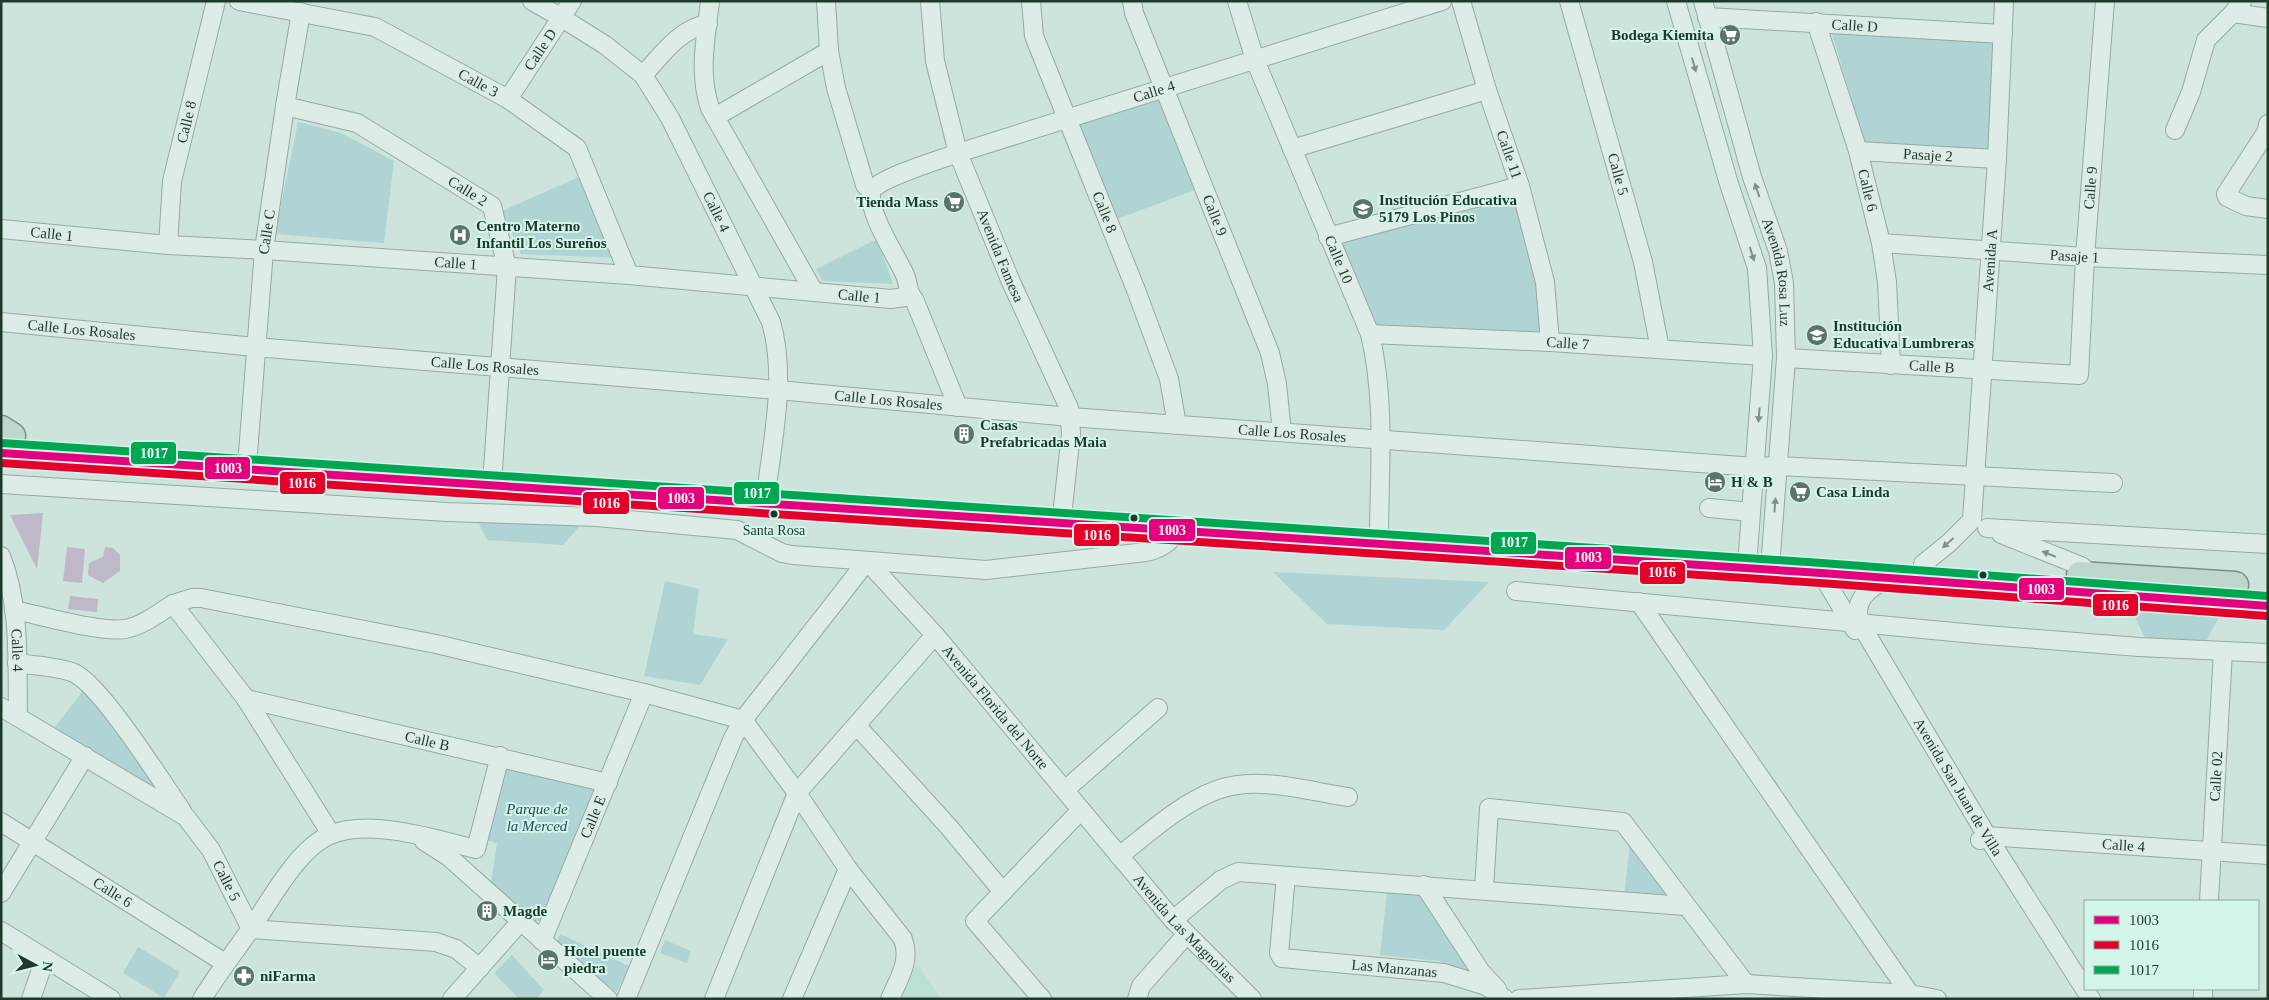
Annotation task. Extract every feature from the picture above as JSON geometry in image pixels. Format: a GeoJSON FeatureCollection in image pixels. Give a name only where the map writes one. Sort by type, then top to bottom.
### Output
{"type":"FeatureCollection","features":[{"type":"Feature","properties":{"kind":"highway"},"geometry":{"type":"LineString","coordinates":[[4,438],[767,486],[2268,587]]}},
{"type":"Feature","properties":{"kind":"highway"},"geometry":{"type":"LineString","coordinates":[[4,438],[1178,532],[1821,573],[2268,606]]}},
{"type":"Feature","properties":{"kind":"street","name":"Calle 8"},"geometry":{"type":"LineString","coordinates":[[168,245],[172,181],[216,1]]}},
{"type":"Feature","properties":{"kind":"street","name":"Calle 3"},"geometry":{"type":"LineString","coordinates":[[239,1],[375,27],[508,99],[577,148],[629,275]]}},
{"type":"Feature","properties":{"kind":"street","name":"Calle 4"},"geometry":{"type":"LineString","coordinates":[[532,1],[605,45],[643,75],[670,118],[771,322],[776,341],[778,390],[767,486]]}},
{"type":"Feature","properties":{"kind":"street","name":"Calle D"},"geometry":{"type":"LineString","coordinates":[[508,99],[572,1]]}},
{"type":"Feature","properties":{"kind":"street"},"geometry":{"type":"LineString","coordinates":[[710,1],[704,81],[706,96],[715,117],[814,292]]}},
{"type":"Feature","properties":{"kind":"street"},"geometry":{"type":"LineString","coordinates":[[826,1],[829,51],[836,88],[865,185],[871,191],[873,206],[906,278],[908,293],[914,299],[958,407]]}},
{"type":"Feature","properties":{"kind":"street","name":"Avenida Famesa"},"geometry":{"type":"LineString","coordinates":[[930,1],[935,61],[958,154],[1011,282],[1068,408],[1070,417],[1069,464],[1063,507]]}},
{"type":"Feature","properties":{"kind":"street","name":"Calle 8"},"geometry":{"type":"LineString","coordinates":[[1030,1],[1034,36],[1066,120],[1136,290],[1169,379],[1177,425]]}},
{"type":"Feature","properties":{"kind":"street","name":"Calle 9"},"geometry":{"type":"LineString","coordinates":[[1132,1],[1134,13],[1163,89],[1270,353],[1278,384],[1282,432]]}},
{"type":"Feature","properties":{"kind":"street","name":"Calle 10"},"geometry":{"type":"LineString","coordinates":[[1237,1],[1255,60],[1370,334],[1376,360],[1380,441],[1379,528]]}},
{"type":"Feature","properties":{"kind":"street","name":"Calle 4"},"geometry":{"type":"LineString","coordinates":[[871,191],[876,185],[898,175],[958,154],[1442,1]]}},
{"type":"Feature","properties":{"kind":"street","name":"Calle 11"},"geometry":{"type":"LineString","coordinates":[[1461,1],[1487,90],[1520,186],[1545,282],[1550,342]]}},
{"type":"Feature","properties":{"kind":"street","name":"Calle 5"},"geometry":{"type":"LineString","coordinates":[[1569,1],[1643,262],[1660,349]]}},
{"type":"Feature","properties":{"kind":"street","name":"Avenida Rosa Luz"},"geometry":{"type":"LineString","coordinates":[[1676,1],[1729,184],[1756,268],[1763,356],[1752,512],[1760,553]]}},
{"type":"Feature","properties":{"kind":"street","name":"Avenida A"},"geometry":{"type":"LineString","coordinates":[[1979,524],[1974,475],[1997,159],[2004,1]]}},
{"type":"Feature","properties":{"kind":"street","name":"Calle 9"},"geometry":{"type":"LineString","coordinates":[[2079,375],[2085,257],[2105,1]]}},
{"type":"Feature","properties":{"kind":"street"},"geometry":{"type":"LineString","coordinates":[[2174,130],[2191,92],[2206,40],[2238,7],[2268,18]]}},
{"type":"Feature","properties":{"kind":"street","name":"Calle D"},"geometry":{"type":"LineString","coordinates":[[1705,9],[1816,22],[2003,34]]}},
{"type":"Feature","properties":{"kind":"street","name":"Avenida Rosa Luz"},"geometry":{"type":"LineString","coordinates":[[1705,9],[1752,177],[1778,251],[1784,283],[1786,358],[1778,466],[1760,553]]}},
{"type":"Feature","properties":{"kind":"street","name":"Calle C"},"geometry":{"type":"LineString","coordinates":[[248,453],[264,250],[301,12]]}},
{"type":"Feature","properties":{"kind":"street","name":"Calle 6"},"geometry":{"type":"LineString","coordinates":[[1816,22],[1858,151],[1881,243],[1888,282],[1891,365]]}},
{"type":"Feature","properties":{"kind":"street"},"geometry":{"type":"LineString","coordinates":[[643,75],[686,32],[698,25],[708,24]]}},
{"type":"Feature","properties":{"kind":"street"},"geometry":{"type":"LineString","coordinates":[[715,117],[829,51]]}},
{"type":"Feature","properties":{"kind":"street"},"geometry":{"type":"LineString","coordinates":[[1292,149],[1487,90]]}},
{"type":"Feature","properties":{"kind":"street","name":"Calle 2"},"geometry":{"type":"LineString","coordinates":[[285,106],[357,123],[492,206],[507,267],[493,469]]}},
{"type":"Feature","properties":{"kind":"street"},"geometry":{"type":"LineString","coordinates":[[2268,124],[2266,131],[2226,194],[2227,198],[2246,206],[2268,209]]}},
{"type":"Feature","properties":{"kind":"street","name":"Pasaje 2"},"geometry":{"type":"LineString","coordinates":[[1858,151],[1997,159]]}},
{"type":"Feature","properties":{"kind":"street"},"geometry":{"type":"LineString","coordinates":[[1328,237],[1520,186]]}},
{"type":"Feature","properties":{"kind":"street","name":"Calle 1"},"geometry":{"type":"LineString","coordinates":[[1,229],[168,245],[629,275],[891,299],[905,297],[908,293]]}},
{"type":"Feature","properties":{"kind":"street","name":"Pasaje 1"},"geometry":{"type":"LineString","coordinates":[[1881,243],[2085,257],[2268,265]]}},
{"type":"Feature","properties":{"kind":"street","name":"Calle Los Rosales"},"geometry":{"type":"LineString","coordinates":[[1,322],[255,347],[500,366],[1070,417],[1380,441],[1755,467],[1778,466],[2113,482]]}},
{"type":"Feature","properties":{"kind":"street","name":"Calle 7"},"geometry":{"type":"LineString","coordinates":[[1370,334],[1550,342],[1763,356]]}},
{"type":"Feature","properties":{"kind":"street","name":"Calle B"},"geometry":{"type":"LineString","coordinates":[[1786,358],[1983,371],[2079,375]]}},
{"type":"Feature","properties":{"kind":"street"},"geometry":{"type":"LineString","coordinates":[[1,484],[447,512],[597,517],[737,530],[782,553],[986,570],[1157,550],[1168,543],[1178,532]]}},
{"type":"Feature","properties":{"kind":"street"},"geometry":{"type":"LineString","coordinates":[[1708,508],[1752,512]]}},
{"type":"Feature","properties":{"kind":"street"},"geometry":{"type":"LineString","coordinates":[[1979,524],[2081,566],[2092,575]]}},
{"type":"Feature","properties":{"kind":"street"},"geometry":{"type":"LineString","coordinates":[[1923,564],[1979,524],[2268,544]]}},
{"type":"Feature","properties":{"kind":"street","name":"Calle 4"},"geometry":{"type":"LineString","coordinates":[[1,556],[9,576],[14,610],[18,717]]}},
{"type":"Feature","properties":{"kind":"street"},"geometry":{"type":"LineString","coordinates":[[626,999],[733,738],[743,720],[867,561]]}},
{"type":"Feature","properties":{"kind":"street","name":"Avenida Florida del Norte"},"geometry":{"type":"LineString","coordinates":[[867,561],[935,635],[1119,856]]}},
{"type":"Feature","properties":{"kind":"street","name":"Avenida San Juan de Villa"},"geometry":{"type":"LineString","coordinates":[[1821,573],[1856,624],[2079,999]]}},
{"type":"Feature","properties":{"kind":"street"},"geometry":{"type":"LineString","coordinates":[[1856,624],[1859,604],[1869,590],[1887,578]]}},
{"type":"Feature","properties":{"kind":"street"},"geometry":{"type":"LineString","coordinates":[[1516,590],[1856,624],[2139,647],[2268,653]]}},
{"type":"Feature","properties":{"kind":"street"},"geometry":{"type":"LineString","coordinates":[[14,610],[102,628],[125,629],[150,619],[173,604],[192,598],[201,598],[436,644],[644,693],[743,720],[797,793],[848,869],[904,938],[907,958],[890,999]]}},
{"type":"Feature","properties":{"kind":"street"},"geometry":{"type":"LineString","coordinates":[[1639,602],[1910,994]]}},
{"type":"Feature","properties":{"kind":"street"},"geometry":{"type":"LineString","coordinates":[[173,604],[246,699],[331,834]]}},
{"type":"Feature","properties":{"kind":"street"},"geometry":{"type":"LineString","coordinates":[[714,999],[797,793],[935,635]]}},
{"type":"Feature","properties":{"kind":"street","name":"Calle 02"},"geometry":{"type":"LineString","coordinates":[[2208,900],[2223,651]]}},
{"type":"Feature","properties":{"kind":"street"},"geometry":{"type":"LineString","coordinates":[[17,663],[73,672],[83,678],[117,718],[186,817]]}},
{"type":"Feature","properties":{"kind":"street","name":"Calle E"},"geometry":{"type":"LineString","coordinates":[[542,941],[644,693]]}},
{"type":"Feature","properties":{"kind":"street","name":"Calle B"},"geometry":{"type":"LineString","coordinates":[[246,699],[608,782]]}},
{"type":"Feature","properties":{"kind":"street","name":"Calle 5"},"geometry":{"type":"LineString","coordinates":[[1,706],[186,817],[211,850],[251,929]]}},
{"type":"Feature","properties":{"kind":"street"},"geometry":{"type":"LineString","coordinates":[[1065,790],[1158,708]]}},
{"type":"Feature","properties":{"kind":"street"},"geometry":{"type":"LineString","coordinates":[[857,726],[948,826],[1003,892]]}},
{"type":"Feature","properties":{"kind":"street"},"geometry":{"type":"LineString","coordinates":[[1,893],[85,756]]}},
{"type":"Feature","properties":{"kind":"street"},"geometry":{"type":"LineString","coordinates":[[202,999],[225,963],[306,852],[331,834],[366,829],[406,831],[476,849],[500,756]]}},
{"type":"Feature","properties":{"kind":"street"},"geometry":{"type":"LineString","coordinates":[[1119,856],[1192,802],[1223,788],[1242,785],[1277,786],[1348,797]]}},
{"type":"Feature","properties":{"kind":"street"},"geometry":{"type":"LineString","coordinates":[[1484,890],[1489,808],[1623,822],[1746,984]]}},
{"type":"Feature","properties":{"kind":"street"},"geometry":{"type":"LineString","coordinates":[[1042,999],[975,921],[1081,810]]}},
{"type":"Feature","properties":{"kind":"street","name":"Calle 6"},"geometry":{"type":"LineString","coordinates":[[1,822],[225,963]]}},
{"type":"Feature","properties":{"kind":"street"},"geometry":{"type":"LineString","coordinates":[[406,831],[434,846],[449,857],[608,999]]}},
{"type":"Feature","properties":{"kind":"street","name":"Calle 4"},"geometry":{"type":"LineString","coordinates":[[1983,838],[2268,854]]}},
{"type":"Feature","properties":{"kind":"street","name":"Avenida San Juan de Villa"},"geometry":{"type":"LineString","coordinates":[[1983,838],[2084,990]]}},
{"type":"Feature","properties":{"kind":"street","name":"Avenida Las Magnolias"},"geometry":{"type":"LineString","coordinates":[[1119,856],[1186,935],[1252,999]]}},
{"type":"Feature","properties":{"kind":"street"},"geometry":{"type":"LineString","coordinates":[[792,999],[848,869]]}},
{"type":"Feature","properties":{"kind":"street"},"geometry":{"type":"LineString","coordinates":[[1173,920],[1229,876],[1238,872],[1685,906]]}},
{"type":"Feature","properties":{"kind":"street","name":"Las Manzanas"},"geometry":{"type":"LineString","coordinates":[[1286,876],[1280,956],[1282,958],[1444,973],[1486,986],[1505,999]]}},
{"type":"Feature","properties":{"kind":"street"},"geometry":{"type":"LineString","coordinates":[[1424,885],[1481,972],[1505,999]]}},
{"type":"Feature","properties":{"kind":"street"},"geometry":{"type":"LineString","coordinates":[[452,999],[520,922]]}},
{"type":"Feature","properties":{"kind":"street"},"geometry":{"type":"LineString","coordinates":[[251,929],[436,942],[456,949],[480,968]]}},
{"type":"Feature","properties":{"kind":"street"},"geometry":{"type":"LineString","coordinates":[[1,931],[111,999]]}},
{"type":"Feature","properties":{"kind":"street"},"geometry":{"type":"LineString","coordinates":[[1138,999],[1142,986],[1186,935]]}},
{"type":"Feature","properties":{"kind":"street"},"geometry":{"type":"LineString","coordinates":[[1,945],[89,999]]}},
{"type":"Feature","properties":{"kind":"street"},"geometry":{"type":"LineString","coordinates":[[31,999],[41,970]]}},
{"type":"Feature","properties":{"kind":"street"},"geometry":{"type":"LineString","coordinates":[[1520,999],[1673,994],[1746,984],[1910,994],[1937,999]]}},
{"type":"Feature","properties":{"kind":"shaded area"},"geometry":{"type":"Polygon","coordinates":[[[43,513],[37,569],[10,515],[43,513]]]}},
{"type":"Feature","properties":{"kind":"shaded area"},"geometry":{"type":"Polygon","coordinates":[[[67,547],[85,549],[82,583],[63,581],[67,547]]]}},
{"type":"Feature","properties":{"kind":"shaded area"},"geometry":{"type":"Polygon","coordinates":[[[105,547],[113,548],[120,555],[120,571],[103,583],[88,575],[89,563],[103,557],[105,547]]]}},
{"type":"Feature","properties":{"kind":"shaded area"},"geometry":{"type":"Polygon","coordinates":[[[70,596],[98,599],[97,612],[68,609],[70,596]]]}},
{"type":"Feature","properties":{"kind":"shaded area"},"geometry":{"type":"Polygon","coordinates":[[[917,963],[941,999],[902,999],[917,963]]]}},
{"type":"Feature","properties":{"kind":"green space"},"geometry":{"type":"Polygon","coordinates":[[[1831,31],[1995,41],[1992,151],[1865,144],[1831,31]]]}},
{"type":"Feature","properties":{"kind":"green space"},"geometry":{"type":"Polygon","coordinates":[[[1163,89],[1203,187],[1109,222],[1066,119],[1163,89]]]}},
{"type":"Feature","properties":{"kind":"green space"},"geometry":{"type":"Polygon","coordinates":[[[298,122],[341,133],[394,161],[384,243],[275,234],[298,122]]]}},
{"type":"Feature","properties":{"kind":"green space"},"geometry":{"type":"Polygon","coordinates":[[[581,176],[621,258],[521,254],[502,211],[581,176]]]}},
{"type":"Feature","properties":{"kind":"green space"},"geometry":{"type":"Polygon","coordinates":[[[1516,191],[1539,282],[1544,332],[1370,325],[1339,239],[1516,191]]]}},
{"type":"Feature","properties":{"kind":"green space"},"geometry":{"type":"Polygon","coordinates":[[[877,239],[893,284],[823,281],[816,269],[877,239]]]}},
{"type":"Feature","properties":{"kind":"green space"},"geometry":{"type":"Polygon","coordinates":[[[475,515],[586,519],[563,545],[487,540],[475,515]]]}},
{"type":"Feature","properties":{"kind":"green space"},"geometry":{"type":"Polygon","coordinates":[[[1273,572],[1489,582],[1444,630],[1327,624],[1273,572]]]}},
{"type":"Feature","properties":{"kind":"green space"},"geometry":{"type":"Polygon","coordinates":[[[665,581],[699,589],[693,634],[728,639],[700,685],[644,676],[665,581]]]}},
{"type":"Feature","properties":{"kind":"green space"},"geometry":{"type":"Polygon","coordinates":[[[2131,609],[2220,615],[2204,645],[2147,642],[2131,609]]]}},
{"type":"Feature","properties":{"kind":"green space"},"geometry":{"type":"Polygon","coordinates":[[[86,687],[168,794],[161,801],[55,727],[86,687]]]}},
{"type":"Feature","properties":{"kind":"green space","name":"Parque de la Merced"},"geometry":{"type":"Polygon","coordinates":[[[506,762],[599,782],[543,919],[534,922],[491,884],[497,843],[486,840],[506,762]]]}},
{"type":"Feature","properties":{"kind":"green space"},"geometry":{"type":"Polygon","coordinates":[[[1630,844],[1673,900],[1624,896],[1630,844]]]}},
{"type":"Feature","properties":{"kind":"green space"},"geometry":{"type":"Polygon","coordinates":[[[1387,892],[1425,895],[1476,976],[1439,961],[1380,955],[1387,892]]]}},
{"type":"Feature","properties":{"kind":"green space"},"geometry":{"type":"Polygon","coordinates":[[[560,934],[629,966],[617,992],[556,945],[560,934]]]}},
{"type":"Feature","properties":{"kind":"green space"},"geometry":{"type":"Polygon","coordinates":[[[665,940],[691,951],[687,963],[660,953],[665,940]]]}},
{"type":"Feature","properties":{"kind":"green space"},"geometry":{"type":"Polygon","coordinates":[[[138,947],[180,972],[164,998],[123,973],[138,947]]]}},
{"type":"Feature","properties":{"kind":"green space"},"geometry":{"type":"Polygon","coordinates":[[[512,955],[544,990],[536,999],[519,999],[494,973],[512,955]]]}},
{"type":"Feature","properties":{"kind":"transit line","name":"1017"},"geometry":{"type":"LineString","coordinates":[[2,443],[1822,563],[2268,596]]}},
{"type":"Feature","properties":{"kind":"transit line","name":"1003"},"geometry":{"type":"LineString","coordinates":[[1,453],[1821,573],[2268,606]]}},
{"type":"Feature","properties":{"kind":"transit line","name":"1016"},"geometry":{"type":"LineString","coordinates":[[1,463],[1820,583],[2267,616]]}},
{"type":"Feature","properties":{"kind":"place","name":"Bodega Kiemita"},"geometry":{"type":"Point","coordinates":[1730,35]}},
{"type":"Feature","properties":{"kind":"place","name":"Tienda Mass"},"geometry":{"type":"Point","coordinates":[954,202]}},
{"type":"Feature","properties":{"kind":"place","name":"Institución Educativa 5179 Los Pinos"},"geometry":{"type":"Point","coordinates":[1363,209]}},
{"type":"Feature","properties":{"kind":"place","name":"Centro Materno Infantil Los Sureños"},"geometry":{"type":"Point","coordinates":[460,235]}},
{"type":"Feature","properties":{"kind":"place","name":"Institución Educativa Lumbreras"},"geometry":{"type":"Point","coordinates":[1817,335]}},
{"type":"Feature","properties":{"kind":"place","name":"Casas Prefabricadas Maia"},"geometry":{"type":"Point","coordinates":[964,434]}},
{"type":"Feature","properties":{"kind":"place","name":"H & B"},"geometry":{"type":"Point","coordinates":[1715,482]}},
{"type":"Feature","properties":{"kind":"place","name":"Casa Linda"},"geometry":{"type":"Point","coordinates":[1800,492]}},
{"type":"Feature","properties":{"kind":"place","name":"Santa Rosa"},"geometry":{"type":"Point","coordinates":[774,514]}},
{"type":"Feature","properties":{"kind":"place","name":"Magde"},"geometry":{"type":"Point","coordinates":[487,911]}},
{"type":"Feature","properties":{"kind":"place","name":"Hotel puente piedra"},"geometry":{"type":"Point","coordinates":[548,960]}},
{"type":"Feature","properties":{"kind":"place","name":"niFarma"},"geometry":{"type":"Point","coordinates":[244,976]}}]}
